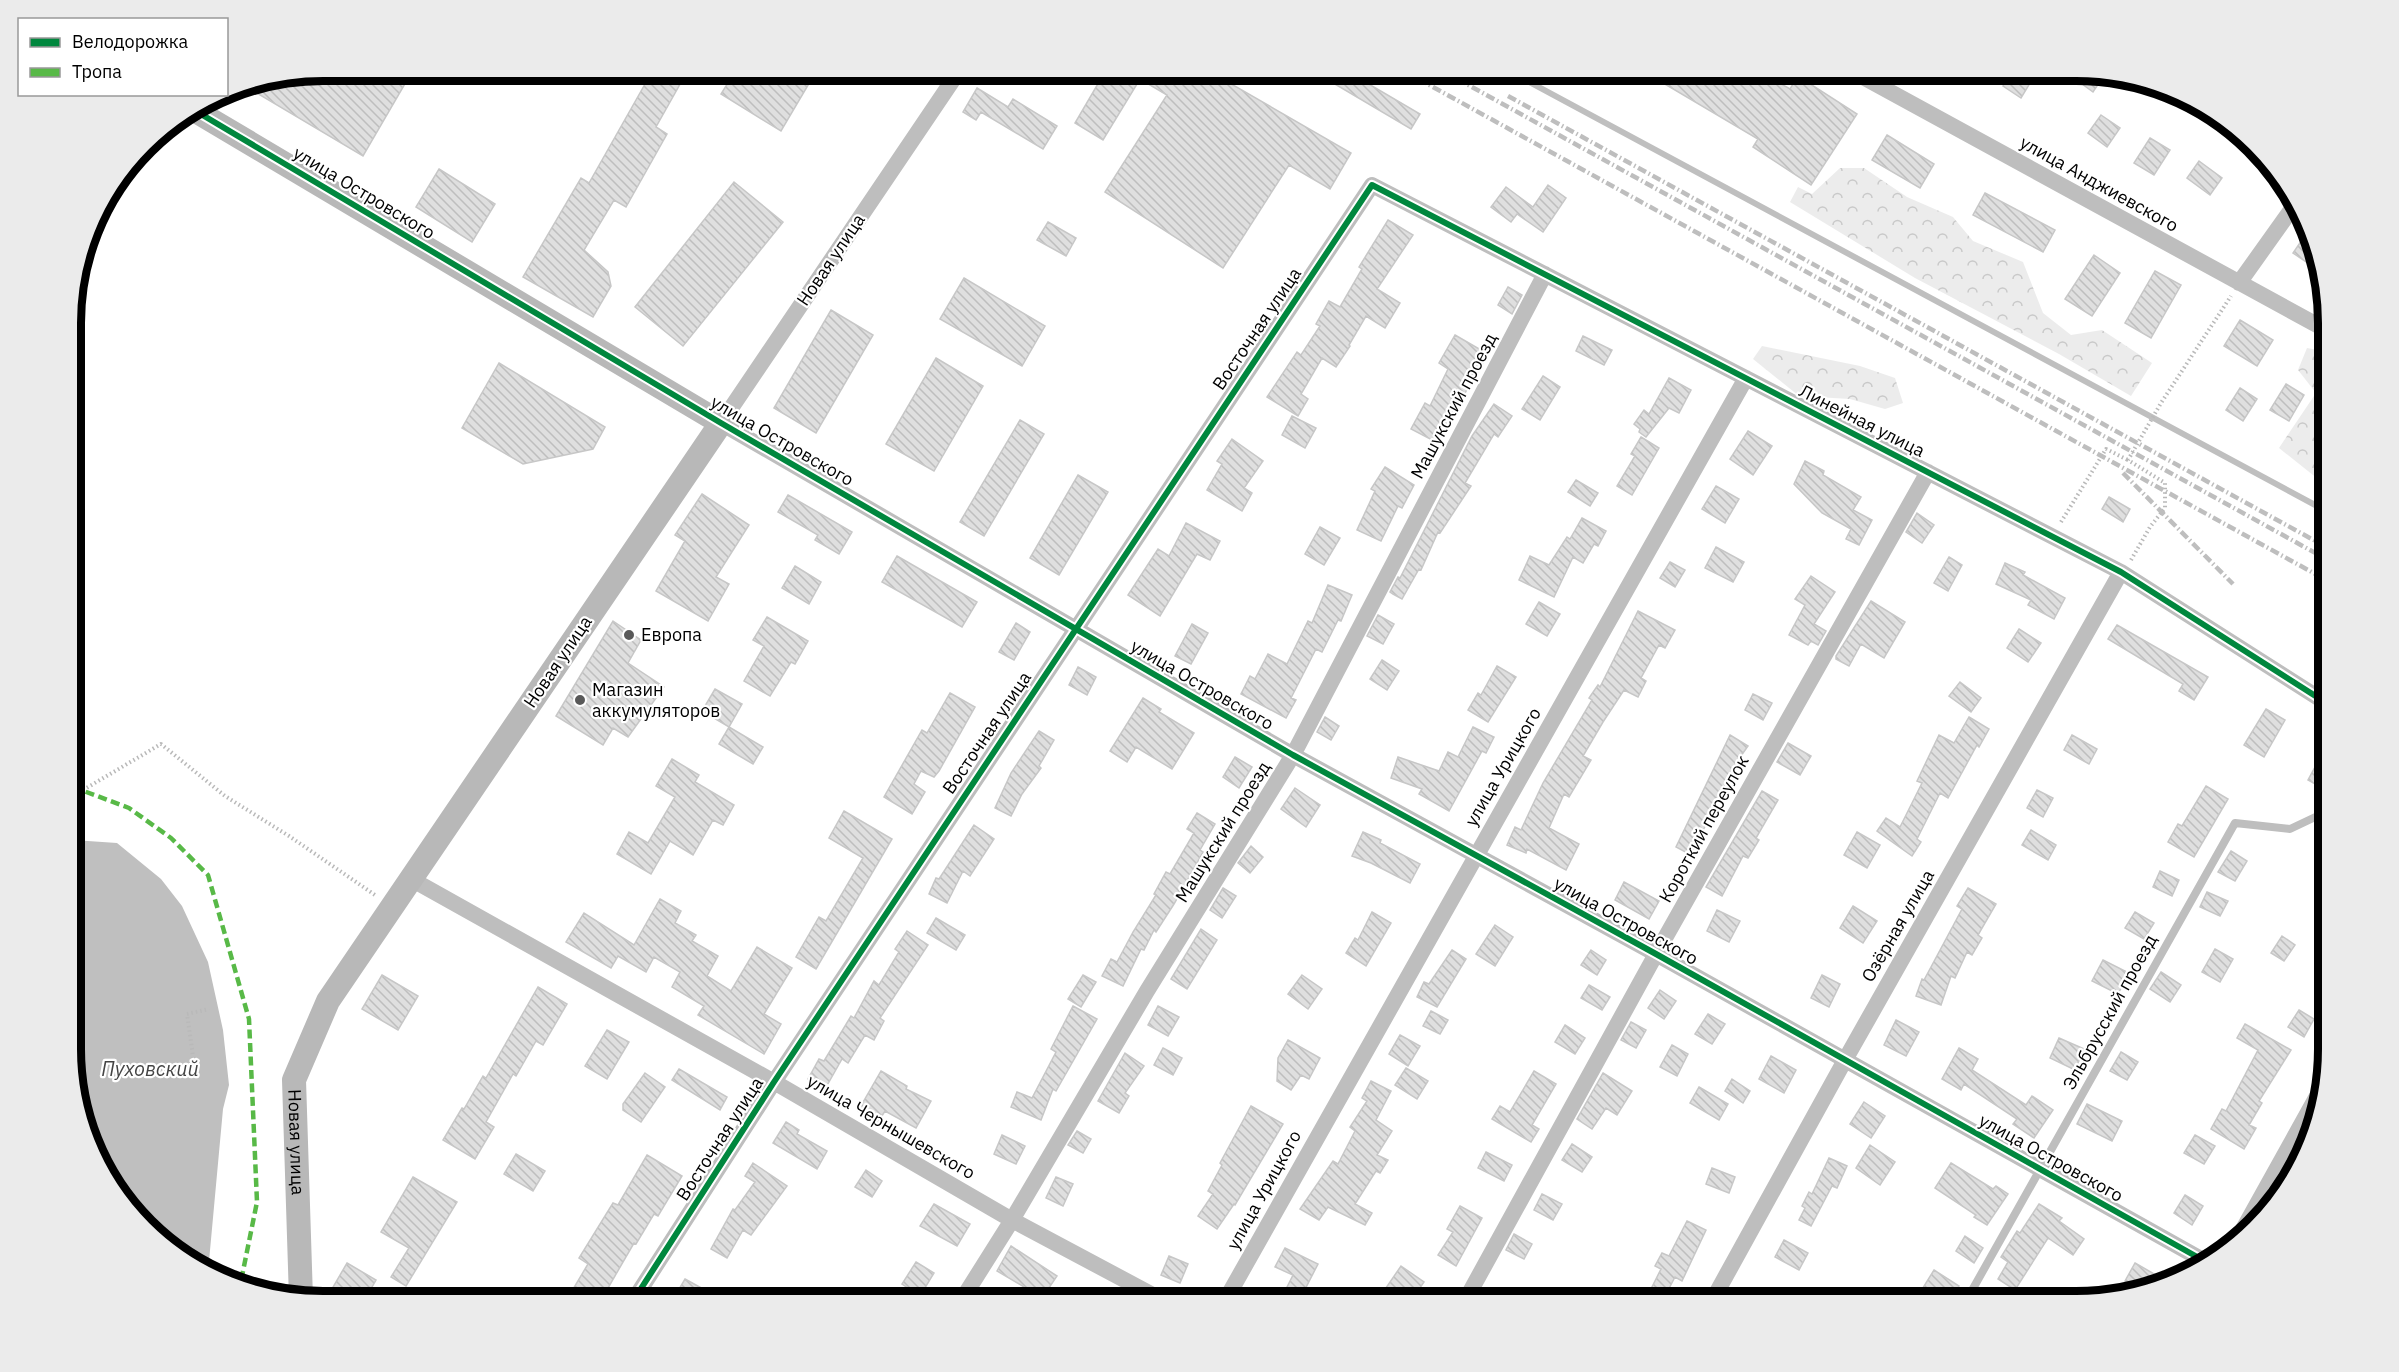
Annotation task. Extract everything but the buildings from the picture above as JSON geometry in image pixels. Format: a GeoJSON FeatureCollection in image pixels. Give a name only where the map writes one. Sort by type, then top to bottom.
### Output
{"type":"FeatureCollection","features":[{"type":"Feature","properties":{"kind":"street","name":"Новая улица"},"geometry":{"type":"LineString","coordinates":[[302,1290],[294,1080],[328,1001],[722,423],[952,81]]}},
{"type":"Feature","properties":{"kind":"street","name":"улица Анджиевского"},"geometry":{"type":"LineString","coordinates":[[1875,81],[2318,326]]}},
{"type":"Feature","properties":{"kind":"street","name":"улица Островского"},"geometry":{"type":"LineString","coordinates":[[201,114],[722,423],[1293,755],[1656,954],[2199,1258]]}},
{"type":"Feature","properties":{"kind":"street","name":"Линейная улица"},"geometry":{"type":"LineString","coordinates":[[1372,185],[2115,569],[2318,698]]}},
{"type":"Feature","properties":{"kind":"street","name":"Восточная улица"},"geometry":{"type":"LineString","coordinates":[[639,1291],[774,1082],[1372,185]]}},
{"type":"Feature","properties":{"kind":"street"},"geometry":{"type":"LineString","coordinates":[[2239,283],[2290,211]]}},
{"type":"Feature","properties":{"kind":"street","name":"Машукский проезд"},"geometry":{"type":"LineString","coordinates":[[967,1291],[1012,1220],[1147,991],[1293,755],[1545,274]]}},
{"type":"Feature","properties":{"kind":"street","name":"улица Урицкого"},"geometry":{"type":"LineString","coordinates":[[1231,1291],[1746,378]]}},
{"type":"Feature","properties":{"kind":"street","name":"Короткий переулок"},"geometry":{"type":"LineString","coordinates":[[1471,1291],[1656,954],[1928,472]]}},
{"type":"Feature","properties":{"kind":"street","name":"Озёрная улица"},"geometry":{"type":"LineString","coordinates":[[1718,1291],[2115,569]]}},
{"type":"Feature","properties":{"kind":"street","name":"улица Чернышевского"},"geometry":{"type":"LineString","coordinates":[[411,879],[774,1082],[1012,1220],[1145,1291]]}},
{"type":"Feature","properties":{"kind":"street"},"geometry":{"type":"LineString","coordinates":[[2250,1217],[2311,1107]]}},
{"type":"Feature","properties":{"kind":"lane","name":"Эльбрусский проезд"},"geometry":{"type":"LineString","coordinates":[[1972,1291],[2235,823],[2290,829],[2318,816]]}},
{"type":"Feature","properties":{"kind":"path"},"geometry":{"type":"LineString","coordinates":[[2127,460],[2239,283]]}},
{"type":"Feature","properties":{"kind":"path"},"geometry":{"type":"LineString","coordinates":[[2052,537],[2106,449],[2165,483],[2165,508],[2150,527],[2131,560],[2121,556],[2115,569]]}},
{"type":"Feature","properties":{"kind":"path"},"geometry":{"type":"LineString","coordinates":[[83,790],[162,744],[225,796],[289,836],[375,896],[411,879]]}},
{"type":"Feature","properties":{"kind":"path"},"geometry":{"type":"LineString","coordinates":[[194,1063],[187,1014],[209,1009]]}},
{"type":"Feature","properties":{"kind":"green space"},"geometry":{"type":"Polygon","coordinates":[[[2166,98],[2197,113],[2203,118],[2166,98]]]}},
{"type":"Feature","properties":{"kind":"green space"},"geometry":{"type":"Polygon","coordinates":[[[1840,168],[1864,168],[1907,197],[1953,217],[1973,241],[2023,262],[2043,313],[2071,335],[2102,330],[2152,363],[2131,396],[2059,354],[1915,278],[1790,202],[1798,187],[1812,194],[1840,168]]]}},
{"type":"Feature","properties":{"kind":"green space"},"geometry":{"type":"Polygon","coordinates":[[[1762,346],[1860,366],[1895,378],[1903,403],[1885,409],[1850,399],[1799,396],[1753,359],[1762,346]]]}},
{"type":"Feature","properties":{"kind":"green space"},"geometry":{"type":"Polygon","coordinates":[[[2307,348],[2318,350],[2318,479],[2279,448],[2316,393],[2298,370],[2307,348]]]}},
{"type":"Feature","properties":{"kind":"water","name":"Пуховский"},"geometry":{"type":"Polygon","coordinates":[[[81,841],[117,843],[161,879],[182,906],[208,962],[223,1030],[229,1085],[223,1109],[209,1262],[163,1231],[141,1209],[113,1170],[99,1142],[89,1112],[83,1081],[81,1049],[81,841]]]}},
{"type":"Feature","properties":{"kind":"waterway"},"geometry":{"type":"LineString","coordinates":[[1528,81],[2318,507]]}},
{"type":"Feature","properties":{"kind":"railway"},"geometry":{"type":"LineString","coordinates":[[1422,81],[2318,575]]}},
{"type":"Feature","properties":{"kind":"railway"},"geometry":{"type":"LineString","coordinates":[[1461,81],[2318,554]]}},
{"type":"Feature","properties":{"kind":"railway"},"geometry":{"type":"LineString","coordinates":[[1508,96],[2318,542]]}},
{"type":"Feature","properties":{"kind":"railway"},"geometry":{"type":"LineString","coordinates":[[2123,473],[2233,584]]}},
{"type":"Feature","properties":{"kind":"marked path"},"geometry":{"type":"LineString","coordinates":[[81,790],[129,808],[171,838],[208,875],[249,1019],[257,1202],[242,1277]]}},
{"type":"Feature","properties":{"kind":"cycle path"},"geometry":{"type":"LineString","coordinates":[[201,114],[721,423],[1293,755],[1656,954],[2199,1258]]}},
{"type":"Feature","properties":{"kind":"cycle path"},"geometry":{"type":"LineString","coordinates":[[639,1291],[774,1082],[1372,185],[2121,572],[2318,698]]}},
{"type":"Feature","properties":{"kind":"place","name":"Европа"},"geometry":{"type":"Point","coordinates":[629,635]}},
{"type":"Feature","properties":{"kind":"place","name":"Магазин аккумуляторов"},"geometry":{"type":"Point","coordinates":[580,700]}}]}
